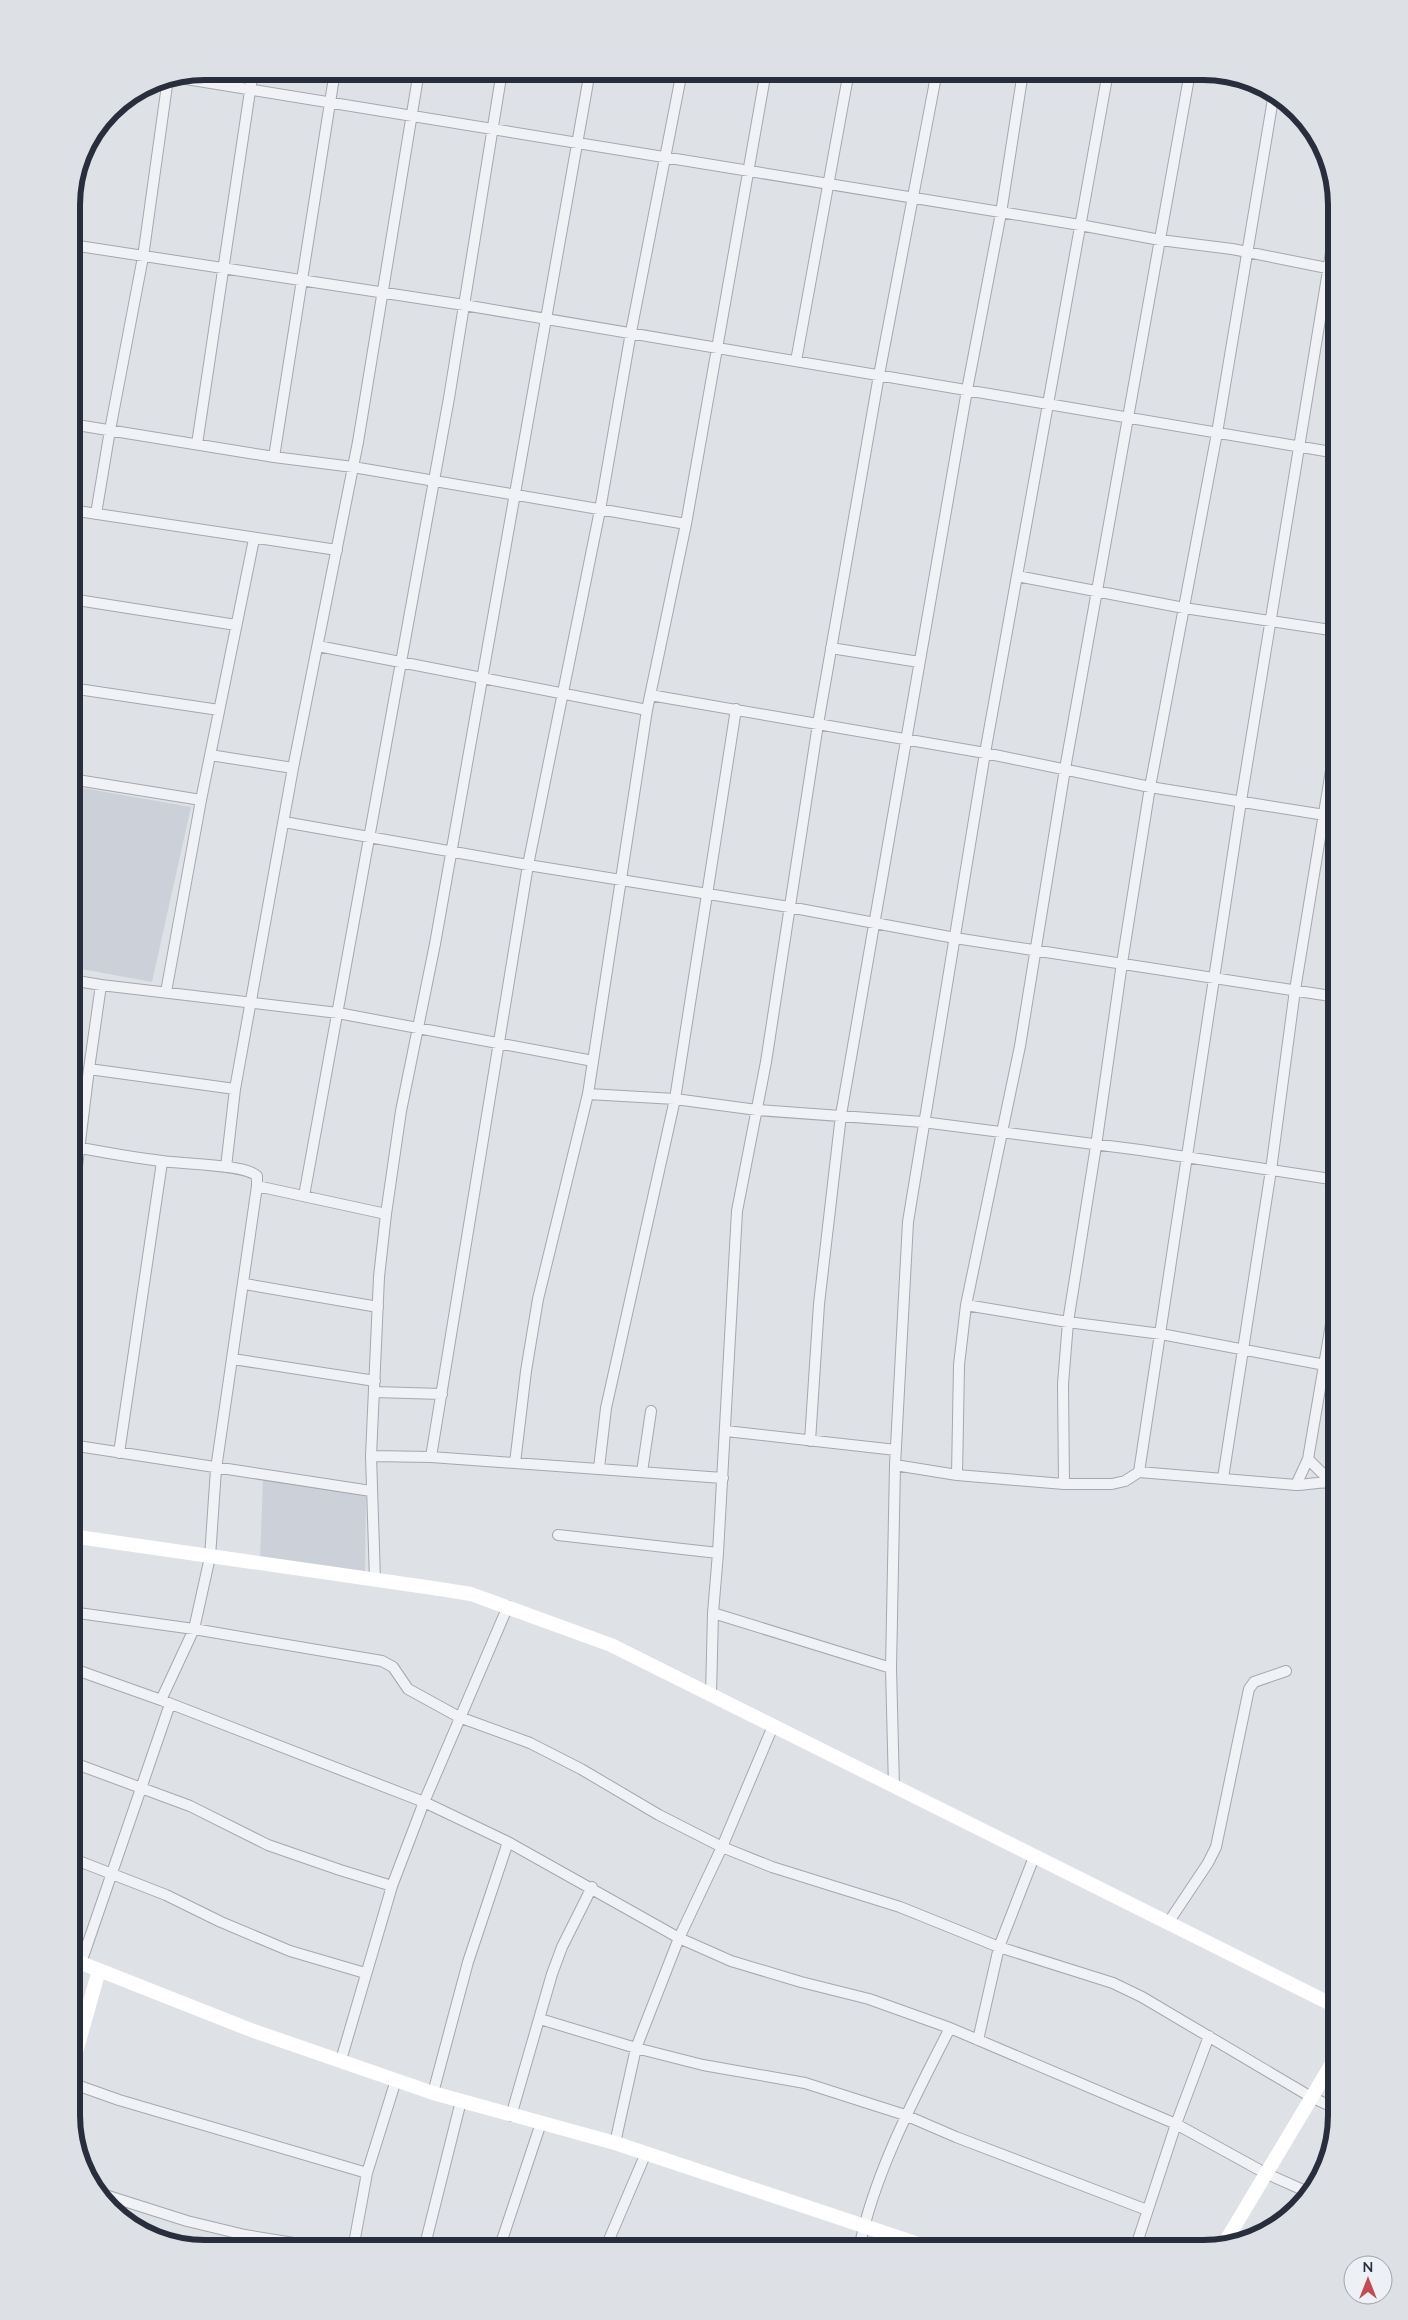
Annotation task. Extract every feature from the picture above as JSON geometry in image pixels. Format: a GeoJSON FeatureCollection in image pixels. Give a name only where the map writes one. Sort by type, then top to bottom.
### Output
{"type":"FeatureCollection","features":[{"type":"Feature","properties":{"kind":"street"},"geometry":{"type":"LineString","coordinates":[[197,444],[252,80]]}},
{"type":"Feature","properties":{"kind":"street"},"geometry":{"type":"LineString","coordinates":[[274,457],[333,80]]}},
{"type":"Feature","properties":{"kind":"street"},"geometry":{"type":"LineString","coordinates":[[226,1167],[235,1089],[293,768],[353,467],[418,80]]}},
{"type":"Feature","properties":{"kind":"street"},"geometry":{"type":"LineString","coordinates":[[304,1196],[434,482],[500,80]]}},
{"type":"Feature","properties":{"kind":"street"},"geometry":{"type":"LineString","coordinates":[[375,1580],[371,1456],[378,1307],[386,1214],[401,1112],[451,851],[588,80]]}},
{"type":"Feature","properties":{"kind":"street"},"geometry":{"type":"LineString","coordinates":[[431,1457],[528,865],[600,510],[680,80]]}},
{"type":"Feature","properties":{"kind":"street"},"geometry":{"type":"LineString","coordinates":[[515,1463],[526,1371],[538,1300],[588,1094],[647,710],[686,524],[764,80]]}},
{"type":"Feature","properties":{"kind":"street"},"geometry":{"type":"LineString","coordinates":[[796,361],[848,80]]}},
{"type":"Feature","properties":{"kind":"street"},"geometry":{"type":"LineString","coordinates":[[711,1695],[712,1613],[726,1431],[736,1227],[757,1110],[818,724],[879,375],[935,80]]}},
{"type":"Feature","properties":{"kind":"street"},"geometry":{"type":"LineString","coordinates":[[810,1441],[819,1304],[841,1115],[967,390],[1001,213],[1022,80]]}},
{"type":"Feature","properties":{"kind":"street"},"geometry":{"type":"LineString","coordinates":[[894,1788],[891,1668],[895,1465],[908,1222],[984,753],[1107,80]]}},
{"type":"Feature","properties":{"kind":"street"},"geometry":{"type":"LineString","coordinates":[[957,1475],[959,1365],[966,1305],[1037,951],[1066,769],[1189,80]]}},
{"type":"Feature","properties":{"kind":"street"},"geometry":{"type":"LineString","coordinates":[[190,81],[665,156],[1160,240],[1248,252],[1328,268]]}},
{"type":"Feature","properties":{"kind":"street"},"geometry":{"type":"LineString","coordinates":[[96,514],[110,430],[144,257],[167,86]]}},
{"type":"Feature","properties":{"kind":"street"},"geometry":{"type":"LineString","coordinates":[[1064,1484],[1063,1384],[1068,1322],[1096,1146],[1122,963],[1150,787],[1217,433],[1273,101]]}},
{"type":"Feature","properties":{"kind":"street"},"geometry":{"type":"LineString","coordinates":[[80,246],[222,270],[464,305],[632,332],[1328,452]]}},
{"type":"Feature","properties":{"kind":"street"},"geometry":{"type":"LineString","coordinates":[[1139,1472],[1241,801],[1299,447],[1328,291]]}},
{"type":"Feature","properties":{"kind":"street"},"geometry":{"type":"LineString","coordinates":[[80,425],[274,457],[353,467],[686,524]]}},
{"type":"Feature","properties":{"kind":"street"},"geometry":{"type":"LineString","coordinates":[[80,511],[254,540],[337,550]]}},
{"type":"Feature","properties":{"kind":"street"},"geometry":{"type":"LineString","coordinates":[[166,992],[201,800],[254,540]]}},
{"type":"Feature","properties":{"kind":"street"},"geometry":{"type":"LineString","coordinates":[[1017,576],[1184,608],[1328,630]]}},
{"type":"Feature","properties":{"kind":"street"},"geometry":{"type":"LineString","coordinates":[[80,600],[236,625]]}},
{"type":"Feature","properties":{"kind":"street"},"geometry":{"type":"LineString","coordinates":[[318,646],[647,710]]}},
{"type":"Feature","properties":{"kind":"street"},"geometry":{"type":"LineString","coordinates":[[832,648],[919,662]]}},
{"type":"Feature","properties":{"kind":"street"},"geometry":{"type":"LineString","coordinates":[[80,689],[219,710]]}},
{"type":"Feature","properties":{"kind":"street"},"geometry":{"type":"LineString","coordinates":[[650,694],[984,753],[1150,787],[1328,816]]}},
{"type":"Feature","properties":{"kind":"street"},"geometry":{"type":"LineString","coordinates":[[599,1468],[606,1408],[675,1100],[736,710]]}},
{"type":"Feature","properties":{"kind":"street"},"geometry":{"type":"LineString","coordinates":[[210,755],[293,768]]}},
{"type":"Feature","properties":{"kind":"street"},"geometry":{"type":"LineString","coordinates":[[80,780],[201,800]]}},
{"type":"Feature","properties":{"kind":"street"},"geometry":{"type":"LineString","coordinates":[[1224,1478],[1242,1350],[1271,1170],[1296,990],[1328,790]]}},
{"type":"Feature","properties":{"kind":"street"},"geometry":{"type":"LineString","coordinates":[[284,822],[528,865],[789,907],[954,938],[1328,995]]}},
{"type":"Feature","properties":{"kind":"street"},"geometry":{"type":"LineString","coordinates":[[80,981],[338,1013],[592,1061]]}},
{"type":"Feature","properties":{"kind":"street"},"geometry":{"type":"LineString","coordinates":[[80,1154],[89,1069],[102,985]]}},
{"type":"Feature","properties":{"kind":"street"},"geometry":{"type":"LineString","coordinates":[[89,1069],[235,1089]]}},
{"type":"Feature","properties":{"kind":"street"},"geometry":{"type":"LineString","coordinates":[[588,1094],[675,1100],[757,1110],[924,1122],[1186,1157],[1328,1179]]}},
{"type":"Feature","properties":{"kind":"street"},"geometry":{"type":"LineString","coordinates":[[80,1951],[111,1873],[166,1702],[194,1629],[210,1557],[216,1469],[245,1284],[257,1186],[257,1176],[252,1172],[226,1167],[162,1162],[81,1148]]}},
{"type":"Feature","properties":{"kind":"street"},"geometry":{"type":"LineString","coordinates":[[119,1453],[162,1162]]}},
{"type":"Feature","properties":{"kind":"street"},"geometry":{"type":"LineString","coordinates":[[257,1186],[386,1214]]}},
{"type":"Feature","properties":{"kind":"street"},"geometry":{"type":"LineString","coordinates":[[245,1284],[378,1307]]}},
{"type":"Feature","properties":{"kind":"street"},"geometry":{"type":"LineString","coordinates":[[966,1305],[1068,1322],[1161,1334],[1325,1365]]}},
{"type":"Feature","properties":{"kind":"street"},"geometry":{"type":"LineString","coordinates":[[1296,1485],[1308,1459],[1328,1346]]}},
{"type":"Feature","properties":{"kind":"street"},"geometry":{"type":"LineString","coordinates":[[233,1359],[375,1380]]}},
{"type":"Feature","properties":{"kind":"street"},"geometry":{"type":"LineString","coordinates":[[374,1392],[442,1394]]}},
{"type":"Feature","properties":{"kind":"street"},"geometry":{"type":"LineString","coordinates":[[642,1472],[651,1411]]}},
{"type":"Feature","properties":{"kind":"street"},"geometry":{"type":"LineString","coordinates":[[726,1431],[896,1450]]}},
{"type":"Feature","properties":{"kind":"street"},"geometry":{"type":"LineString","coordinates":[[80,1446],[216,1469],[371,1491]]}},
{"type":"Feature","properties":{"kind":"street"},"geometry":{"type":"LineString","coordinates":[[371,1456],[431,1457],[722,1478]]}},
{"type":"Feature","properties":{"kind":"street"},"geometry":{"type":"LineString","coordinates":[[1308,1459],[1328,1478]]}},
{"type":"Feature","properties":{"kind":"street"},"geometry":{"type":"LineString","coordinates":[[895,1465],[1011,1482],[1112,1484],[1125,1481],[1139,1472],[1296,1485],[1328,1483]]}},
{"type":"Feature","properties":{"kind":"street"},"geometry":{"type":"LineString","coordinates":[[558,1535],[718,1553]]}},
{"type":"Feature","properties":{"kind":"street"},"geometry":{"type":"LineString","coordinates":[[80,1537],[471,1594],[508,1606],[611,1645],[894,1788],[1328,2003]]}},
{"type":"Feature","properties":{"kind":"street"},"geometry":{"type":"LineString","coordinates":[[340,2060],[392,1886],[459,1717],[508,1606]]}},
{"type":"Feature","properties":{"kind":"street"},"geometry":{"type":"LineString","coordinates":[[80,1613],[194,1629],[382,1661],[392,1667],[408,1689],[459,1717],[530,1743],[581,1769],[659,1815],[722,1847],[772,1867],[900,1907],[999,1947],[1113,1983],[1142,1997],[1328,2106]]}},
{"type":"Feature","properties":{"kind":"street"},"geometry":{"type":"LineString","coordinates":[[712,1613],[891,1668]]}},
{"type":"Feature","properties":{"kind":"street"},"geometry":{"type":"LineString","coordinates":[[80,1671],[166,1702],[424,1802],[508,1842],[679,1938],[731,1961],[801,1982],[869,1999],[950,2028],[1176,2124],[1265,2172],[1303,2190]]}},
{"type":"Feature","properties":{"kind":"street"},"geometry":{"type":"LineString","coordinates":[[1168,1923],[1208,1863],[1216,1847],[1249,1689],[1254,1682],[1286,1671]]}},
{"type":"Feature","properties":{"kind":"street"},"geometry":{"type":"LineString","coordinates":[[615,2143],[636,2048],[679,1938],[722,1847],[774,1726]]}},
{"type":"Feature","properties":{"kind":"street"},"geometry":{"type":"LineString","coordinates":[[80,1765],[190,1806],[268,1845],[392,1886]]}},
{"type":"Feature","properties":{"kind":"street"},"geometry":{"type":"LineString","coordinates":[[433,2093],[468,1962],[508,1842]]}},
{"type":"Feature","properties":{"kind":"street"},"geometry":{"type":"LineString","coordinates":[[978,2040],[999,1947],[1034,1857]]}},
{"type":"Feature","properties":{"kind":"street"},"geometry":{"type":"LineString","coordinates":[[80,1861],[290,1951],[365,1973]]}},
{"type":"Feature","properties":{"kind":"street"},"geometry":{"type":"LineString","coordinates":[[511,2116],[552,1974],[562,1947],[592,1888]]}},
{"type":"Feature","properties":{"kind":"street"},"geometry":{"type":"LineString","coordinates":[[80,1963],[251,2030],[433,2093],[511,2116],[615,2143],[907,2240]]}},
{"type":"Feature","properties":{"kind":"street"},"geometry":{"type":"LineString","coordinates":[[80,2038],[99,1970]]}},
{"type":"Feature","properties":{"kind":"street"},"geometry":{"type":"LineString","coordinates":[[540,2019],[636,2048],[703,2065],[805,2083],[905,2115],[956,2137],[1147,2210]]}},
{"type":"Feature","properties":{"kind":"street"},"geometry":{"type":"LineString","coordinates":[[861,2240],[864,2225],[905,2115],[950,2028]]}},
{"type":"Feature","properties":{"kind":"street"},"geometry":{"type":"LineString","coordinates":[[1137,2240],[1176,2124],[1209,2036]]}},
{"type":"Feature","properties":{"kind":"street"},"geometry":{"type":"LineString","coordinates":[[1227,2238],[1265,2172],[1328,2070]]}},
{"type":"Feature","properties":{"kind":"street"},"geometry":{"type":"LineString","coordinates":[[355,2240],[367,2173],[396,2080]]}},
{"type":"Feature","properties":{"kind":"street"},"geometry":{"type":"LineString","coordinates":[[80,2086],[119,2100],[367,2173]]}},
{"type":"Feature","properties":{"kind":"street"},"geometry":{"type":"LineString","coordinates":[[426,2240],[461,2102]]}},
{"type":"Feature","properties":{"kind":"street"},"geometry":{"type":"LineString","coordinates":[[502,2240],[541,2124]]}},
{"type":"Feature","properties":{"kind":"street"},"geometry":{"type":"LineString","coordinates":[[609,2240],[646,2153]]}},
{"type":"Feature","properties":{"kind":"street"},"geometry":{"type":"LineString","coordinates":[[111,2197],[206,2225],[282,2240]]}},
{"type":"Feature","properties":{"kind":"shaded area"},"geometry":{"type":"Polygon","coordinates":[[[80,788],[191,807],[152,982],[80,969],[80,788]]]}},
{"type":"Feature","properties":{"kind":"shaded area"},"geometry":{"type":"Polygon","coordinates":[[[263,1480],[366,1495],[365,1573],[260,1559],[263,1480]]]}}]}
